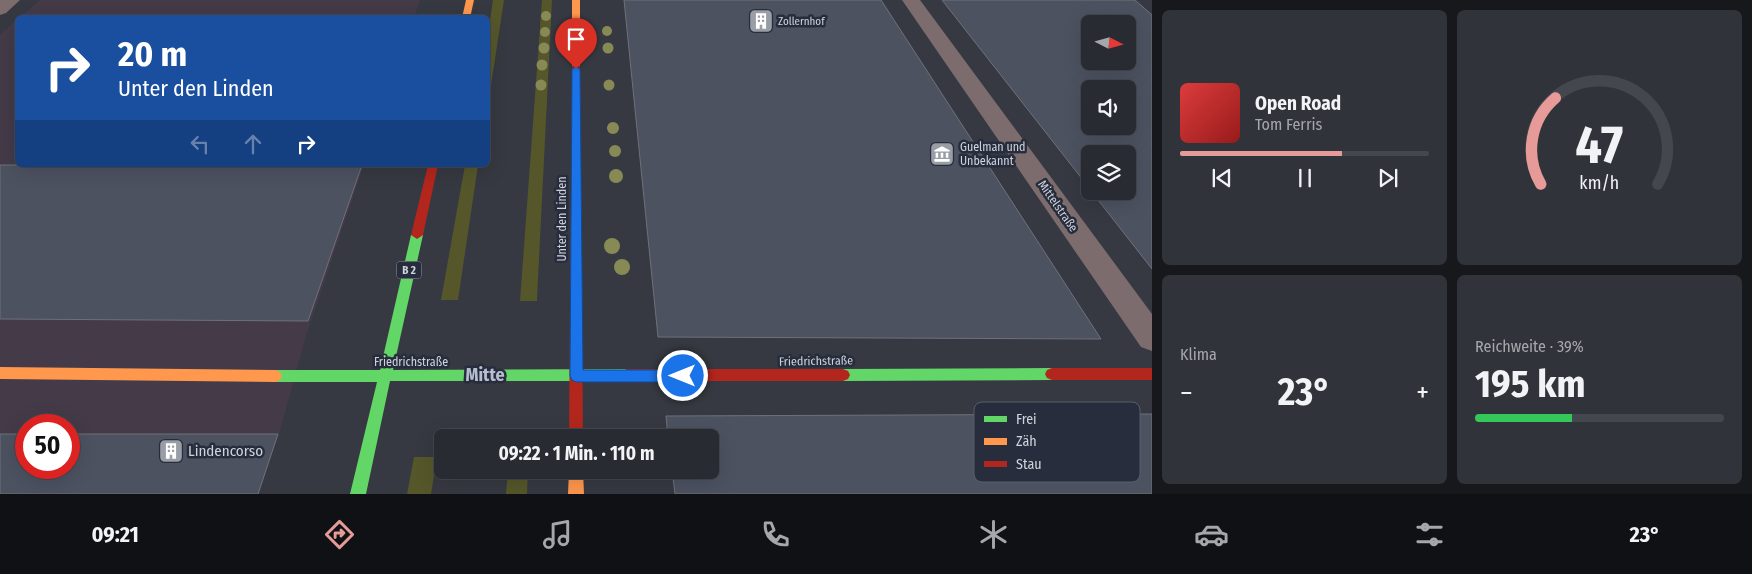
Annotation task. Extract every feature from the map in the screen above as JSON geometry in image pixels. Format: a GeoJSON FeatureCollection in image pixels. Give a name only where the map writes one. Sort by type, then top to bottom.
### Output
{"type":"FeatureCollection","features":[{"type":"Feature","properties":{"kind":"main road"},"geometry":{"type":"LineString","coordinates":[[467,15],[470,0]]}},
{"type":"Feature","properties":{"kind":"main road","name":"Unter den Linden"},"geometry":{"type":"LineString","coordinates":[[576,0],[576,429]]}},
{"type":"Feature","properties":{"kind":"main road","name":"B 2"},"geometry":{"type":"LineString","coordinates":[[358,494],[433,167]]}},
{"type":"Feature","properties":{"kind":"main road","name":"Friedrichstraße"},"geometry":{"type":"LineString","coordinates":[[0,373],[385,376],[1152,374]]}},
{"type":"Feature","properties":{"kind":"main road"},"geometry":{"type":"LineString","coordinates":[[576,479],[576,494]]}},
{"type":"Feature","properties":{"kind":"street"},"geometry":{"type":"LineString","coordinates":[[0,9],[11,0]]}},
{"type":"Feature","properties":{"kind":"street","name":"Mittelstraße"},"geometry":{"type":"LineString","coordinates":[[911,0],[1152,338]]}},
{"type":"Feature","properties":{"kind":"shaded area"},"geometry":{"type":"Polygon","coordinates":[[[40,0],[420,0],[415,15],[22,15],[40,0]]]}},
{"type":"Feature","properties":{"kind":"shaded area"},"geometry":{"type":"Polygon","coordinates":[[[15,21],[15,167],[363,167],[306,336],[279,434],[259,494],[0,494],[0,35],[15,21]]]}},
{"type":"Feature","properties":{"kind":"green space"},"geometry":{"type":"Polygon","coordinates":[[[493,0],[504,0],[490,92],[490,20],[493,0]]]}},
{"type":"Feature","properties":{"kind":"green space"},"geometry":{"type":"Polygon","coordinates":[[[542,0],[552,0],[537,301],[520,301],[542,0]]]}},
{"type":"Feature","properties":{"kind":"green space"},"geometry":{"type":"Polygon","coordinates":[[[465,167],[478,167],[458,300],[441,300],[465,167]]]}},
{"type":"Feature","properties":{"kind":"green space"},"geometry":{"type":"Polygon","coordinates":[[[414,457],[434,457],[431,494],[407,494],[414,457]]]}},
{"type":"Feature","properties":{"kind":"green space"},"geometry":{"type":"Polygon","coordinates":[[[507,479],[528,479],[527,494],[506,494],[507,479]]]}},
{"type":"Feature","properties":{"kind":"building"},"geometry":{"type":"Polygon","coordinates":[[[624,0],[881,0],[1101,339],[658,337],[624,0]]]}},
{"type":"Feature","properties":{"kind":"building"},"geometry":{"type":"Polygon","coordinates":[[[942,0],[1135,0],[1152,15],[1152,269],[1098,200],[1136,200],[1136,145],[1081,145],[1081,178],[942,0]]]}},
{"type":"Feature","properties":{"kind":"building"},"geometry":{"type":"Polygon","coordinates":[[[0,165],[15,165],[15,167],[361,167],[308,321],[0,319],[0,165]]]}},
{"type":"Feature","properties":{"kind":"building"},"geometry":{"type":"Polygon","coordinates":[[[1140,414],[1152,414],[1152,494],[675,494],[673,479],[719,479],[719,429],[667,429],[666,416],[974,415],[974,482],[1140,482],[1140,414]]]}},
{"type":"Feature","properties":{"kind":"building","name":"Lindencorso"},"geometry":{"type":"Polygon","coordinates":[[[0,434],[15,434],[15,479],[80,479],[80,434],[278,434],[258,494],[0,494],[0,434]]]}},
{"type":"Feature","properties":{"kind":"traffic: fast"},"geometry":{"type":"LineString","coordinates":[[358,494],[417,235]]}},
{"type":"Feature","properties":{"kind":"traffic: fast"},"geometry":{"type":"LineString","coordinates":[[843,375],[1052,374]]}},
{"type":"Feature","properties":{"kind":"traffic: fast"},"geometry":{"type":"LineString","coordinates":[[275,376],[627,375]]}},
{"type":"Feature","properties":{"kind":"traffic: slow"},"geometry":{"type":"LineString","coordinates":[[467,15],[470,0]]}},
{"type":"Feature","properties":{"kind":"traffic: slow"},"geometry":{"type":"LineString","coordinates":[[576,0],[576,66]]}},
{"type":"Feature","properties":{"kind":"traffic: slow"},"geometry":{"type":"LineString","coordinates":[[0,373],[275,376]]}},
{"type":"Feature","properties":{"kind":"traffic: slow"},"geometry":{"type":"LineString","coordinates":[[576,479],[576,494]]}},
{"type":"Feature","properties":{"kind":"traffic: jam"},"geometry":{"type":"LineString","coordinates":[[576,66],[576,429]]}},
{"type":"Feature","properties":{"kind":"traffic: jam"},"geometry":{"type":"LineString","coordinates":[[417,235],[433,167]]}},
{"type":"Feature","properties":{"kind":"traffic: jam"},"geometry":{"type":"LineString","coordinates":[[1052,374],[1152,374]]}},
{"type":"Feature","properties":{"kind":"traffic: jam"},"geometry":{"type":"LineString","coordinates":[[627,375],[843,375]]}},
{"type":"Feature","properties":{"kind":"place","name":"Zollernhof"},"geometry":{"type":"Point","coordinates":[761,21]}},
{"type":"Feature","properties":{"kind":"place","name":"Guelman und Unbekannt"},"geometry":{"type":"Point","coordinates":[942,154]}},
{"type":"Feature","properties":{"kind":"place","name":"Lindencorso"},"geometry":{"type":"Point","coordinates":[171,451]}},
{"type":"Feature","properties":{"kind":"district","name":"Mitte"},"geometry":{"type":"Point","coordinates":[485,375]}},
{"type":"Feature","properties":{"kind":"route"},"geometry":{"type":"LineString","coordinates":[[576,69],[576,376],[683,376]]}}]}
